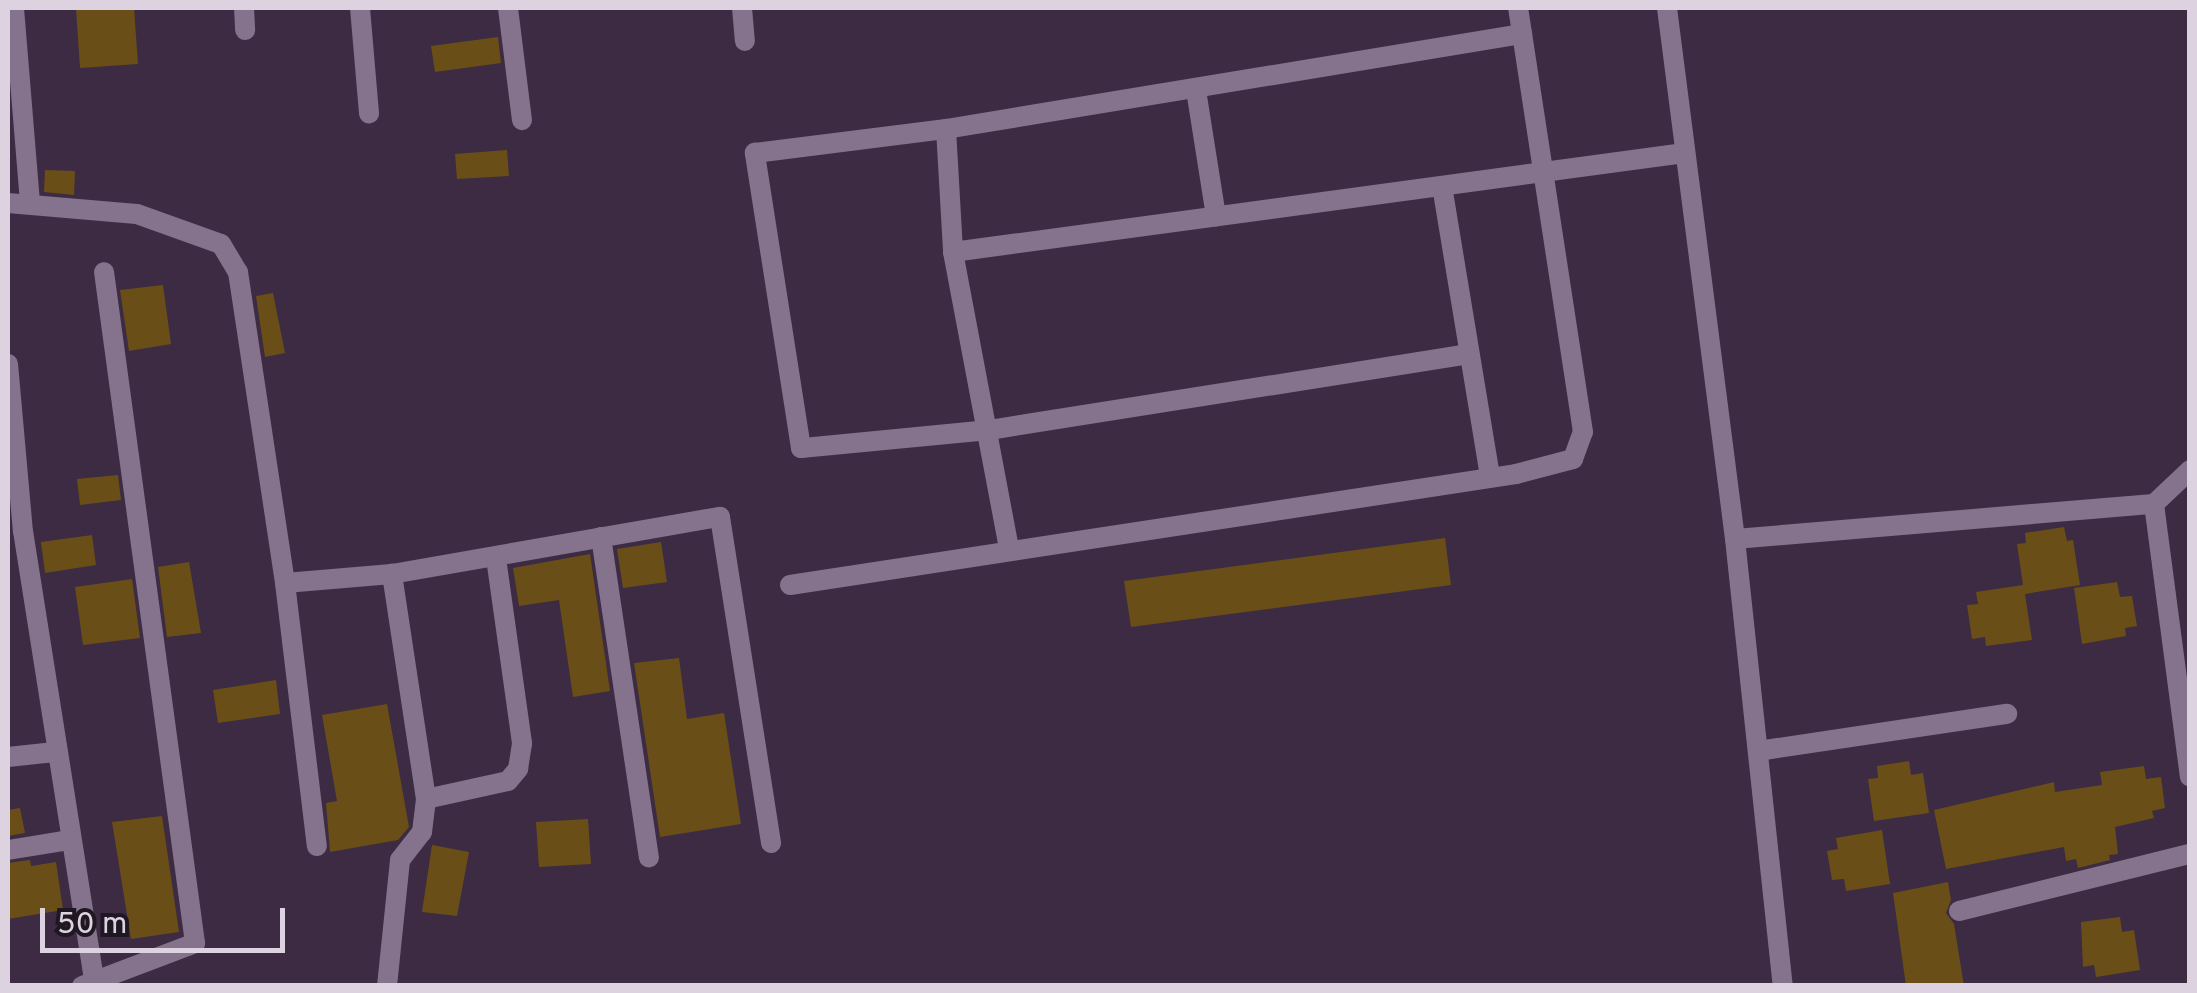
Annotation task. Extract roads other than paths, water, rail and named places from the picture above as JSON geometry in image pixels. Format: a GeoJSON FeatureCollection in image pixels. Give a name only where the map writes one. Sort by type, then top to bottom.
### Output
{"type":"FeatureCollection","features":[{"type":"Feature","properties":{"kind":"street"},"geometry":{"type":"LineString","coordinates":[[14,8],[30,204]]}},
{"type":"Feature","properties":{"kind":"street"},"geometry":{"type":"LineString","coordinates":[[244,8],[245,30]]}},
{"type":"Feature","properties":{"kind":"street"},"geometry":{"type":"LineString","coordinates":[[360,8],[369,114]]}},
{"type":"Feature","properties":{"kind":"street"},"geometry":{"type":"LineString","coordinates":[[508,8],[522,120]]}},
{"type":"Feature","properties":{"kind":"street"},"geometry":{"type":"LineString","coordinates":[[742,8],[745,41]]}},
{"type":"Feature","properties":{"kind":"street"},"geometry":{"type":"LineString","coordinates":[[790,584],[1490,477],[1574,459],[1583,432],[1518,8]]}},
{"type":"Feature","properties":{"kind":"street"},"geometry":{"type":"LineString","coordinates":[[1666,8],[1735,539],[1783,986]]}},
{"type":"Feature","properties":{"kind":"street"},"geometry":{"type":"LineString","coordinates":[[1468,354],[989,430],[801,448],[755,153],[946,130],[1522,34]]}},
{"type":"Feature","properties":{"kind":"street"},"geometry":{"type":"LineString","coordinates":[[1196,90],[1216,216]]}},
{"type":"Feature","properties":{"kind":"street"},"geometry":{"type":"LineString","coordinates":[[946,130],[953,252],[1009,548]]}},
{"type":"Feature","properties":{"kind":"street"},"geometry":{"type":"LineString","coordinates":[[953,252],[1684,153]]}},
{"type":"Feature","properties":{"kind":"street"},"geometry":{"type":"LineString","coordinates":[[1442,186],[1490,477]]}},
{"type":"Feature","properties":{"kind":"street"},"geometry":{"type":"LineString","coordinates":[[8,203],[138,214],[220,244],[238,272],[286,583],[317,846]]}},
{"type":"Feature","properties":{"kind":"street"},"geometry":{"type":"LineString","coordinates":[[8,364],[15,532],[70,840],[88,983],[194,943],[104,272]]}},
{"type":"Feature","properties":{"kind":"street"},"geometry":{"type":"LineString","coordinates":[[1735,539],[2154,504],[2186,484]]}},
{"type":"Feature","properties":{"kind":"street"},"geometry":{"type":"LineString","coordinates":[[2154,504],[2182,664],[2190,778]]}},
{"type":"Feature","properties":{"kind":"street"},"geometry":{"type":"LineString","coordinates":[[286,583],[392,574],[720,517],[771,843]]}},
{"type":"Feature","properties":{"kind":"street"},"geometry":{"type":"LineString","coordinates":[[601,537],[649,857]]}},
{"type":"Feature","properties":{"kind":"street"},"geometry":{"type":"LineString","coordinates":[[426,799],[508,781],[518,769],[522,743],[496,557]]}},
{"type":"Feature","properties":{"kind":"street"},"geometry":{"type":"LineString","coordinates":[[387,986],[400,860],[422,832],[426,799],[392,574]]}},
{"type":"Feature","properties":{"kind":"street"},"geometry":{"type":"LineString","coordinates":[[1758,751],[2007,714]]}},
{"type":"Feature","properties":{"kind":"street"},"geometry":{"type":"LineString","coordinates":[[8,758],[55,752]]}},
{"type":"Feature","properties":{"kind":"street"},"geometry":{"type":"LineString","coordinates":[[8,850],[70,840]]}},
{"type":"Feature","properties":{"kind":"street"},"geometry":{"type":"LineString","coordinates":[[1959,911],[2190,854]]}}]}
